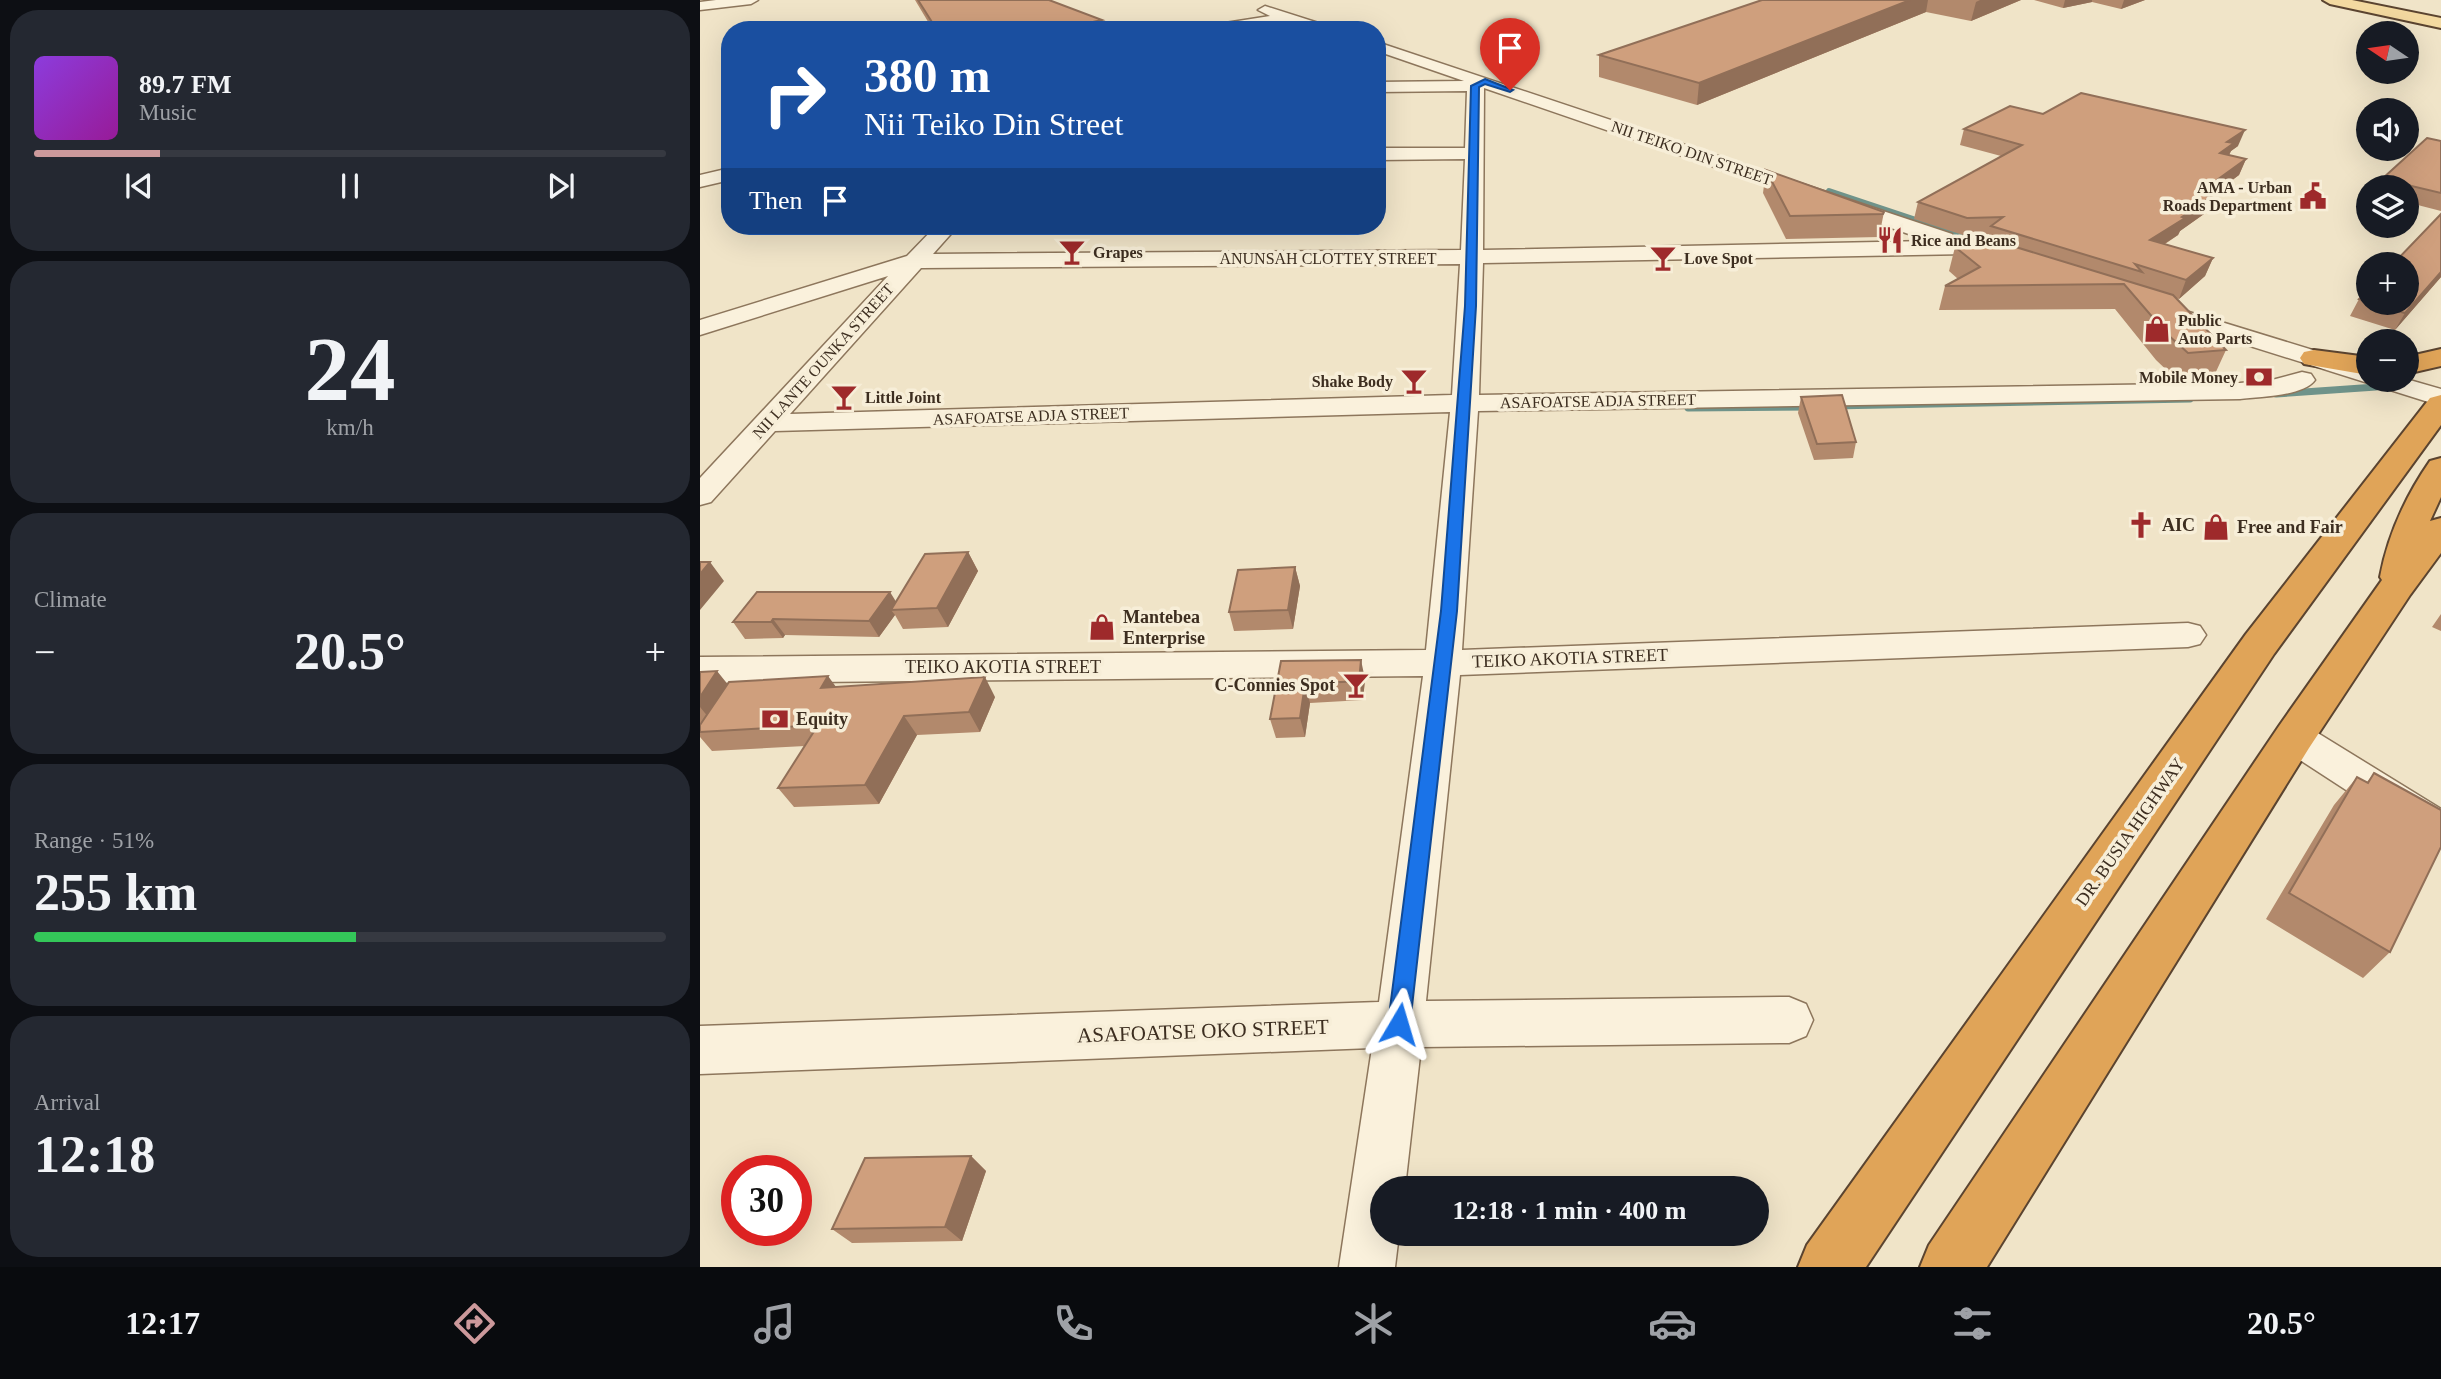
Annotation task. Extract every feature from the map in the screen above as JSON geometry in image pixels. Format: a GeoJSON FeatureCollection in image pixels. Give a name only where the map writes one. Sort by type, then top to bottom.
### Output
{"type":"FeatureCollection","features":[{"type":"Feature","properties":{"kind":"highway"},"geometry":{"type":"LineString","coordinates":[[2419,363],[2441,357]]}},
{"type":"Feature","properties":{"kind":"highway"},"geometry":{"type":"LineString","coordinates":[[2308,369],[2356,367]]}},
{"type":"Feature","properties":{"kind":"highway","name":"DR. BUSIA HIGHWAY"},"geometry":{"type":"LineString","coordinates":[[1829,1267],[2260,643],[2441,404]]}},
{"type":"Feature","properties":{"kind":"highway"},"geometry":{"type":"LineString","coordinates":[[2397,586],[2409,527],[2418,506],[2441,468]]}},
{"type":"Feature","properties":{"kind":"highway"},"geometry":{"type":"LineString","coordinates":[[1951,1267],[2294,737],[2397,586],[2441,529]]}},
{"type":"Feature","properties":{"kind":"main road"},"geometry":{"type":"LineString","coordinates":[[2330,0],[2441,16]]}},
{"type":"Feature","properties":{"kind":"main road"},"geometry":{"type":"LineString","coordinates":[[2352,0],[2441,16]]}},
{"type":"Feature","properties":{"kind":"main road"},"geometry":{"type":"LineString","coordinates":[[2375,0],[2441,16]]}},
{"type":"Feature","properties":{"kind":"main road"},"geometry":{"type":"LineString","coordinates":[[2395,0],[2441,16]]}},
{"type":"Feature","properties":{"kind":"street"},"geometry":{"type":"LineString","coordinates":[[700,6],[751,0]]}},
{"type":"Feature","properties":{"kind":"street"},"geometry":{"type":"LineString","coordinates":[[1255,0],[1262,8],[1295,21]]}},
{"type":"Feature","properties":{"kind":"street"},"geometry":{"type":"LineString","coordinates":[[1265,21],[1285,18]]}},
{"type":"Feature","properties":{"kind":"street","name":"NII TEIKO DIN STREET"},"geometry":{"type":"LineString","coordinates":[[1386,49],[1480,84],[1973,249]]}},
{"type":"Feature","properties":{"kind":"street"},"geometry":{"type":"LineString","coordinates":[[1367,1267],[1445,663],[1465,403],[1480,84],[1386,87]]}},
{"type":"Feature","properties":{"kind":"street"},"geometry":{"type":"LineString","coordinates":[[1386,154],[1475,153]]}},
{"type":"Feature","properties":{"kind":"street"},"geometry":{"type":"LineString","coordinates":[[700,181],[721,176]]}},
{"type":"Feature","properties":{"kind":"street","name":"NII LANTE OUNKA STREET"},"geometry":{"type":"LineString","coordinates":[[700,496],[939,235]]}},
{"type":"Feature","properties":{"kind":"street","name":"ANUNSAH CLOTTEY STREET"},"geometry":{"type":"LineString","coordinates":[[700,328],[914,261],[1472,257],[1973,249]]}},
{"type":"Feature","properties":{"kind":"street"},"geometry":{"type":"LineString","coordinates":[[2139,303],[2308,369],[2356,374]]}},
{"type":"Feature","properties":{"kind":"street","name":"ASAFOATSE ADJA STREET"},"geometry":{"type":"LineString","coordinates":[[767,423],[1465,403],[2239,391],[2274,388],[2308,369]]}},
{"type":"Feature","properties":{"kind":"street"},"geometry":{"type":"LineString","coordinates":[[2419,391],[2441,398]]}},
{"type":"Feature","properties":{"kind":"street","name":"TEIKO AKOTIA STREET"},"geometry":{"type":"LineString","coordinates":[[700,670],[1445,663],[2188,635]]}},
{"type":"Feature","properties":{"kind":"street"},"geometry":{"type":"LineString","coordinates":[[2294,737],[2441,830]]}},
{"type":"Feature","properties":{"kind":"street","name":"ASAFOATSE OKO STREET"},"geometry":{"type":"LineString","coordinates":[[700,1050],[1399,1024],[1789,1020]]}},
{"type":"Feature","properties":{"kind":"building"},"geometry":{"type":"Polygon","coordinates":[[[918,0],[1049,0],[1102,20],[1097,21],[931,21],[918,0]]]}},
{"type":"Feature","properties":{"kind":"building"},"geometry":{"type":"Polygon","coordinates":[[[1762,0],[1910,0],[1699,83],[1599,55],[1762,0]]]}},
{"type":"Feature","properties":{"kind":"building"},"geometry":{"type":"Polygon","coordinates":[[[2081,93],[2245,130],[2227,142],[2234,143],[2220,153],[2246,159],[2199,193],[2211,197],[2182,217],[2185,218],[2150,240],[2213,258],[2186,280],[2135,264],[2142,272],[1991,226],[2003,217],[1967,218],[1918,202],[2022,145],[1964,129],[2010,106],[2043,114],[2081,93]]]}},
{"type":"Feature","properties":{"kind":"building"},"geometry":{"type":"Polygon","coordinates":[[[2427,138],[2441,141],[2441,193],[2419,188],[2419,175],[2386,175],[2402,161],[2419,161],[2419,145],[2427,138]]]}},
{"type":"Feature","properties":{"kind":"building"},"geometry":{"type":"Polygon","coordinates":[[[1766,170],[1884,212],[1790,216],[1766,170]]]}},
{"type":"Feature","properties":{"kind":"building"},"geometry":{"type":"Polygon","coordinates":[[[2441,214],[2441,272],[2419,297],[2419,252],[2405,252],[2441,214]]]}},
{"type":"Feature","properties":{"kind":"building"},"geometry":{"type":"Polygon","coordinates":[[[1973,234],[2173,295],[2226,350],[2188,353],[2167,334],[2124,284],[1945,286],[1980,267],[1955,247],[1973,234]]]}},
{"type":"Feature","properties":{"kind":"building"},"geometry":{"type":"Polygon","coordinates":[[[1842,395],[1856,442],[1817,444],[1801,397],[1842,395]]]}},
{"type":"Feature","properties":{"kind":"building"},"geometry":{"type":"Polygon","coordinates":[[[968,552],[937,608],[891,610],[925,554],[968,552]]]}},
{"type":"Feature","properties":{"kind":"building"},"geometry":{"type":"Polygon","coordinates":[[[700,562],[710,562],[700,574],[700,562]]]}},
{"type":"Feature","properties":{"kind":"building"},"geometry":{"type":"Polygon","coordinates":[[[1295,567],[1288,610],[1229,612],[1238,570],[1295,567]]]}},
{"type":"Feature","properties":{"kind":"building"},"geometry":{"type":"Polygon","coordinates":[[[757,592],[890,592],[869,621],[773,619],[771,622],[733,622],[757,592]]]}},
{"type":"Feature","properties":{"kind":"building"},"geometry":{"type":"Polygon","coordinates":[[[1361,660],[1359,681],[1305,684],[1300,718],[1270,719],[1281,661],[1361,660]]]}},
{"type":"Feature","properties":{"kind":"building"},"geometry":{"type":"Polygon","coordinates":[[[717,671],[700,697],[700,672],[717,671]]]}},
{"type":"Feature","properties":{"kind":"building"},"geometry":{"type":"Polygon","coordinates":[[[828,676],[821,688],[985,677],[969,712],[904,716],[865,785],[778,788],[818,725],[700,732],[700,725],[729,682],[828,676]]]}},
{"type":"Feature","properties":{"kind":"building"},"geometry":{"type":"Polygon","coordinates":[[[2374,773],[2441,810],[2441,847],[2390,952],[2289,893],[2357,777],[2368,783],[2374,773]]]}},
{"type":"Feature","properties":{"kind":"building"},"geometry":{"type":"Polygon","coordinates":[[[971,1156],[945,1227],[832,1229],[865,1158],[971,1156]]]}},
{"type":"Feature","properties":{"kind":"waterway"},"geometry":{"type":"LineString","coordinates":[[1829,191],[1979,241]]}},
{"type":"Feature","properties":{"kind":"waterway"},"geometry":{"type":"LineString","coordinates":[[2276,394],[2356,388]]}},
{"type":"Feature","properties":{"kind":"waterway"},"geometry":{"type":"LineString","coordinates":[[1832,406],[2190,399]]}},
{"type":"Feature","properties":{"kind":"waterway"},"geometry":{"type":"LineString","coordinates":[[1688,408],[1812,407]]}},
{"type":"Feature","properties":{"kind":"place","name":"AMA - Urban Roads Department"},"geometry":{"type":"Point","coordinates":[2313,196]}},
{"type":"Feature","properties":{"kind":"place","name":"Rice and Beans"},"geometry":{"type":"Point","coordinates":[1890,240]}},
{"type":"Feature","properties":{"kind":"place","name":"Grapes"},"geometry":{"type":"Point","coordinates":[1072,252]}},
{"type":"Feature","properties":{"kind":"place","name":"Love Spot"},"geometry":{"type":"Point","coordinates":[1663,258]}},
{"type":"Feature","properties":{"kind":"place","name":"Public Auto Parts"},"geometry":{"type":"Point","coordinates":[2157,329]}},
{"type":"Feature","properties":{"kind":"place","name":"Mobile Money"},"geometry":{"type":"Point","coordinates":[2259,377]}},
{"type":"Feature","properties":{"kind":"place","name":"Shake Body"},"geometry":{"type":"Point","coordinates":[1414,381]}},
{"type":"Feature","properties":{"kind":"place","name":"Little Joint"},"geometry":{"type":"Point","coordinates":[844,397]}},
{"type":"Feature","properties":{"kind":"place","name":"AIC"},"geometry":{"type":"Point","coordinates":[2141,525]}},
{"type":"Feature","properties":{"kind":"place","name":"Free and Fair"},"geometry":{"type":"Point","coordinates":[2216,527]}},
{"type":"Feature","properties":{"kind":"place","name":"Mantebea Enterprise"},"geometry":{"type":"Point","coordinates":[1102,627]}},
{"type":"Feature","properties":{"kind":"place","name":"C-Connies Spot"},"geometry":{"type":"Point","coordinates":[1356,685]}},
{"type":"Feature","properties":{"kind":"place","name":"Equity"},"geometry":{"type":"Point","coordinates":[775,719]}},
{"type":"Feature","properties":{"kind":"route"},"geometry":{"type":"LineString","coordinates":[[1399,1024],[1445,663],[1465,403],[1472,257],[1475,86],[1485,82],[1510,90]]}}]}
